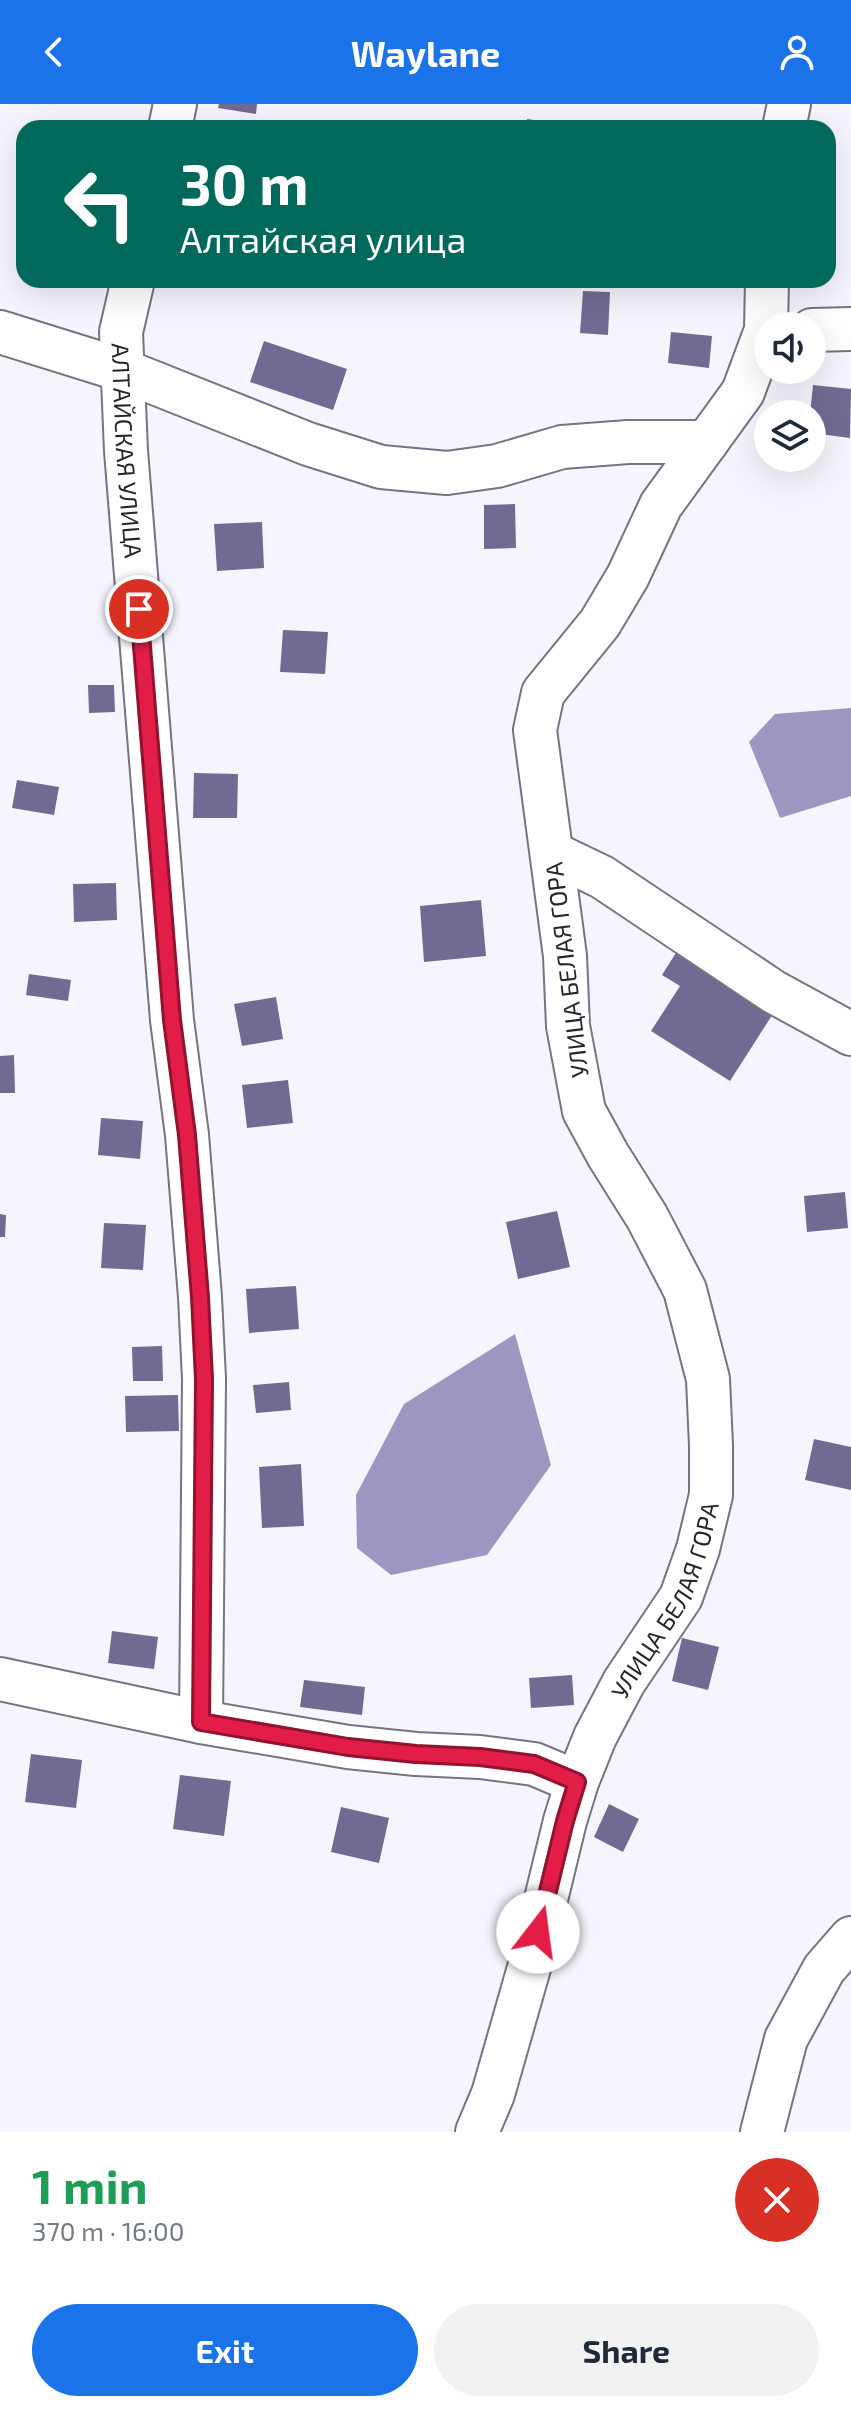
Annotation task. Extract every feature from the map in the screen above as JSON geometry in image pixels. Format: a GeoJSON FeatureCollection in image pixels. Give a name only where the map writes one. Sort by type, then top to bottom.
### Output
{"type":"FeatureCollection","features":[{"type":"Feature","properties":{"kind":"street","name":"АЛТАЙСКАЯ УЛИЦА"},"geometry":{"type":"LineString","coordinates":[[131,288],[121,332],[127,467],[172,1020],[187,1135],[204,1379],[201,1722]]}},
{"type":"Feature","properties":{"kind":"street","name":"УЛИЦА БЕЛАЯ ГОРА"},"geometry":{"type":"LineString","coordinates":[[767,288],[767,312]]}},
{"type":"Feature","properties":{"kind":"street"},"geometry":{"type":"LineString","coordinates":[[826,330],[851,329]]}},
{"type":"Feature","properties":{"kind":"street"},"geometry":{"type":"LineString","coordinates":[[0,332],[122,370],[308,444],[381,467],[447,473],[497,466],[562,447],[628,442],[707,442]]}},
{"type":"Feature","properties":{"kind":"street","name":"УЛИЦА БЕЛАЯ ГОРА"},"geometry":{"type":"LineString","coordinates":[[477,2132],[493,2094],[577,1782],[595,1737],[624,1682],[681,1597],[698,1549],[711,1495],[708,1379],[685,1290],[647,1217],[584,1111],[568,1026],[565,956],[535,730],[543,693],[600,623],[628,576],[661,505],[743,392],[754,364]]}},
{"type":"Feature","properties":{"kind":"street"},"geometry":{"type":"LineString","coordinates":[[552,853],[602,877],[774,992],[851,1034]]}},
{"type":"Feature","properties":{"kind":"street"},"geometry":{"type":"LineString","coordinates":[[0,1679],[201,1722],[348,1747],[534,1764],[577,1782]]}},
{"type":"Feature","properties":{"kind":"street"},"geometry":{"type":"LineString","coordinates":[[762,2132],[786,2039],[824,1969],[851,1938]]}},
{"type":"Feature","properties":{"kind":"shaded area"},"geometry":{"type":"Polygon","coordinates":[[[851,708],[851,796],[780,818],[749,742],[775,714],[851,708]]]}},
{"type":"Feature","properties":{"kind":"shaded area"},"geometry":{"type":"Polygon","coordinates":[[[515,1334],[551,1465],[487,1555],[391,1575],[357,1548],[356,1495],[404,1404],[515,1334]]]}},
{"type":"Feature","properties":{"kind":"building"},"geometry":{"type":"Polygon","coordinates":[[[219,104],[257,104],[256,114],[218,108],[219,104]]]}},
{"type":"Feature","properties":{"kind":"building"},"geometry":{"type":"Polygon","coordinates":[[[583,291],[610,292],[608,335],[580,333],[583,291]]]}},
{"type":"Feature","properties":{"kind":"building"},"geometry":{"type":"Polygon","coordinates":[[[671,332],[712,336],[709,368],[668,363],[671,332]]]}},
{"type":"Feature","properties":{"kind":"building"},"geometry":{"type":"Polygon","coordinates":[[[264,341],[347,369],[333,410],[250,382],[264,341]]]}},
{"type":"Feature","properties":{"kind":"building"},"geometry":{"type":"Polygon","coordinates":[[[813,385],[851,389],[850,438],[826,435],[826,400],[811,400],[813,385]]]}},
{"type":"Feature","properties":{"kind":"building"},"geometry":{"type":"Polygon","coordinates":[[[515,504],[516,548],[484,549],[484,505],[515,504]]]}},
{"type":"Feature","properties":{"kind":"building"},"geometry":{"type":"Polygon","coordinates":[[[262,522],[264,568],[217,571],[214,524],[262,522]]]}},
{"type":"Feature","properties":{"kind":"building"},"geometry":{"type":"Polygon","coordinates":[[[283,630],[328,632],[325,674],[280,672],[283,630]]]}},
{"type":"Feature","properties":{"kind":"building"},"geometry":{"type":"Polygon","coordinates":[[[88,685],[114,685],[115,712],[89,713],[88,685]]]}},
{"type":"Feature","properties":{"kind":"building"},"geometry":{"type":"Polygon","coordinates":[[[194,773],[238,774],[237,818],[193,818],[194,773]]]}},
{"type":"Feature","properties":{"kind":"building"},"geometry":{"type":"Polygon","coordinates":[[[17,780],[59,787],[54,815],[12,808],[17,780]]]}},
{"type":"Feature","properties":{"kind":"building"},"geometry":{"type":"Polygon","coordinates":[[[116,883],[117,920],[74,922],[73,884],[116,883]]]}},
{"type":"Feature","properties":{"kind":"building"},"geometry":{"type":"Polygon","coordinates":[[[481,900],[486,956],[424,962],[420,906],[481,900]]]}},
{"type":"Feature","properties":{"kind":"building"},"geometry":{"type":"Polygon","coordinates":[[[679,948],[776,1009],[730,1081],[651,1031],[680,986],[662,975],[679,948]]]}},
{"type":"Feature","properties":{"kind":"building"},"geometry":{"type":"Polygon","coordinates":[[[29,974],[71,980],[68,1001],[26,995],[29,974]]]}},
{"type":"Feature","properties":{"kind":"building"},"geometry":{"type":"Polygon","coordinates":[[[276,997],[283,1039],[242,1046],[234,1004],[276,997]]]}},
{"type":"Feature","properties":{"kind":"building"},"geometry":{"type":"Polygon","coordinates":[[[14,1055],[15,1093],[0,1093],[0,1056],[14,1055]]]}},
{"type":"Feature","properties":{"kind":"building"},"geometry":{"type":"Polygon","coordinates":[[[288,1080],[293,1123],[247,1128],[242,1085],[288,1080]]]}},
{"type":"Feature","properties":{"kind":"building"},"geometry":{"type":"Polygon","coordinates":[[[101,1118],[143,1121],[140,1159],[98,1155],[101,1118]]]}},
{"type":"Feature","properties":{"kind":"building"},"geometry":{"type":"Polygon","coordinates":[[[845,1192],[848,1228],[807,1232],[804,1196],[845,1192]]]}},
{"type":"Feature","properties":{"kind":"building"},"geometry":{"type":"Polygon","coordinates":[[[557,1211],[570,1267],[518,1279],[506,1222],[557,1211]]]}},
{"type":"Feature","properties":{"kind":"building"},"geometry":{"type":"Polygon","coordinates":[[[0,1214],[6,1215],[5,1237],[0,1237],[0,1214]]]}},
{"type":"Feature","properties":{"kind":"building"},"geometry":{"type":"Polygon","coordinates":[[[104,1223],[146,1225],[143,1270],[101,1268],[104,1223]]]}},
{"type":"Feature","properties":{"kind":"building"},"geometry":{"type":"Polygon","coordinates":[[[296,1286],[299,1329],[249,1333],[246,1289],[296,1286]]]}},
{"type":"Feature","properties":{"kind":"building"},"geometry":{"type":"Polygon","coordinates":[[[162,1346],[163,1381],[133,1381],[132,1347],[162,1346]]]}},
{"type":"Feature","properties":{"kind":"building"},"geometry":{"type":"Polygon","coordinates":[[[289,1382],[291,1410],[256,1413],[253,1385],[289,1382]]]}},
{"type":"Feature","properties":{"kind":"building"},"geometry":{"type":"Polygon","coordinates":[[[178,1395],[179,1431],[126,1432],[125,1396],[178,1395]]]}},
{"type":"Feature","properties":{"kind":"building"},"geometry":{"type":"Polygon","coordinates":[[[814,1439],[851,1447],[851,1490],[805,1480],[814,1439]]]}},
{"type":"Feature","properties":{"kind":"building"},"geometry":{"type":"Polygon","coordinates":[[[301,1464],[304,1526],[262,1528],[259,1467],[301,1464]]]}},
{"type":"Feature","properties":{"kind":"building"},"geometry":{"type":"Polygon","coordinates":[[[112,1631],[158,1637],[154,1669],[108,1663],[112,1631]]]}},
{"type":"Feature","properties":{"kind":"building"},"geometry":{"type":"Polygon","coordinates":[[[682,1638],[719,1647],[708,1690],[672,1681],[682,1638]]]}},
{"type":"Feature","properties":{"kind":"building"},"geometry":{"type":"Polygon","coordinates":[[[572,1675],[574,1705],[531,1708],[529,1678],[572,1675]]]}},
{"type":"Feature","properties":{"kind":"building"},"geometry":{"type":"Polygon","coordinates":[[[304,1680],[365,1687],[362,1715],[300,1707],[304,1680]]]}},
{"type":"Feature","properties":{"kind":"building"},"geometry":{"type":"Polygon","coordinates":[[[31,1754],[82,1760],[76,1808],[25,1802],[31,1754]]]}},
{"type":"Feature","properties":{"kind":"building"},"geometry":{"type":"Polygon","coordinates":[[[180,1775],[231,1781],[224,1836],[173,1829],[180,1775]]]}},
{"type":"Feature","properties":{"kind":"building"},"geometry":{"type":"Polygon","coordinates":[[[609,1804],[639,1819],[623,1852],[594,1837],[609,1804]]]}},
{"type":"Feature","properties":{"kind":"building"},"geometry":{"type":"Polygon","coordinates":[[[341,1807],[389,1818],[379,1863],[331,1852],[341,1807]]]}},
{"type":"Feature","properties":{"kind":"route"},"geometry":{"type":"LineString","coordinates":[[139,609],[172,1020],[187,1135],[200,1297],[204,1379],[201,1722],[348,1747],[534,1764],[577,1782],[538,1932]]}}]}
